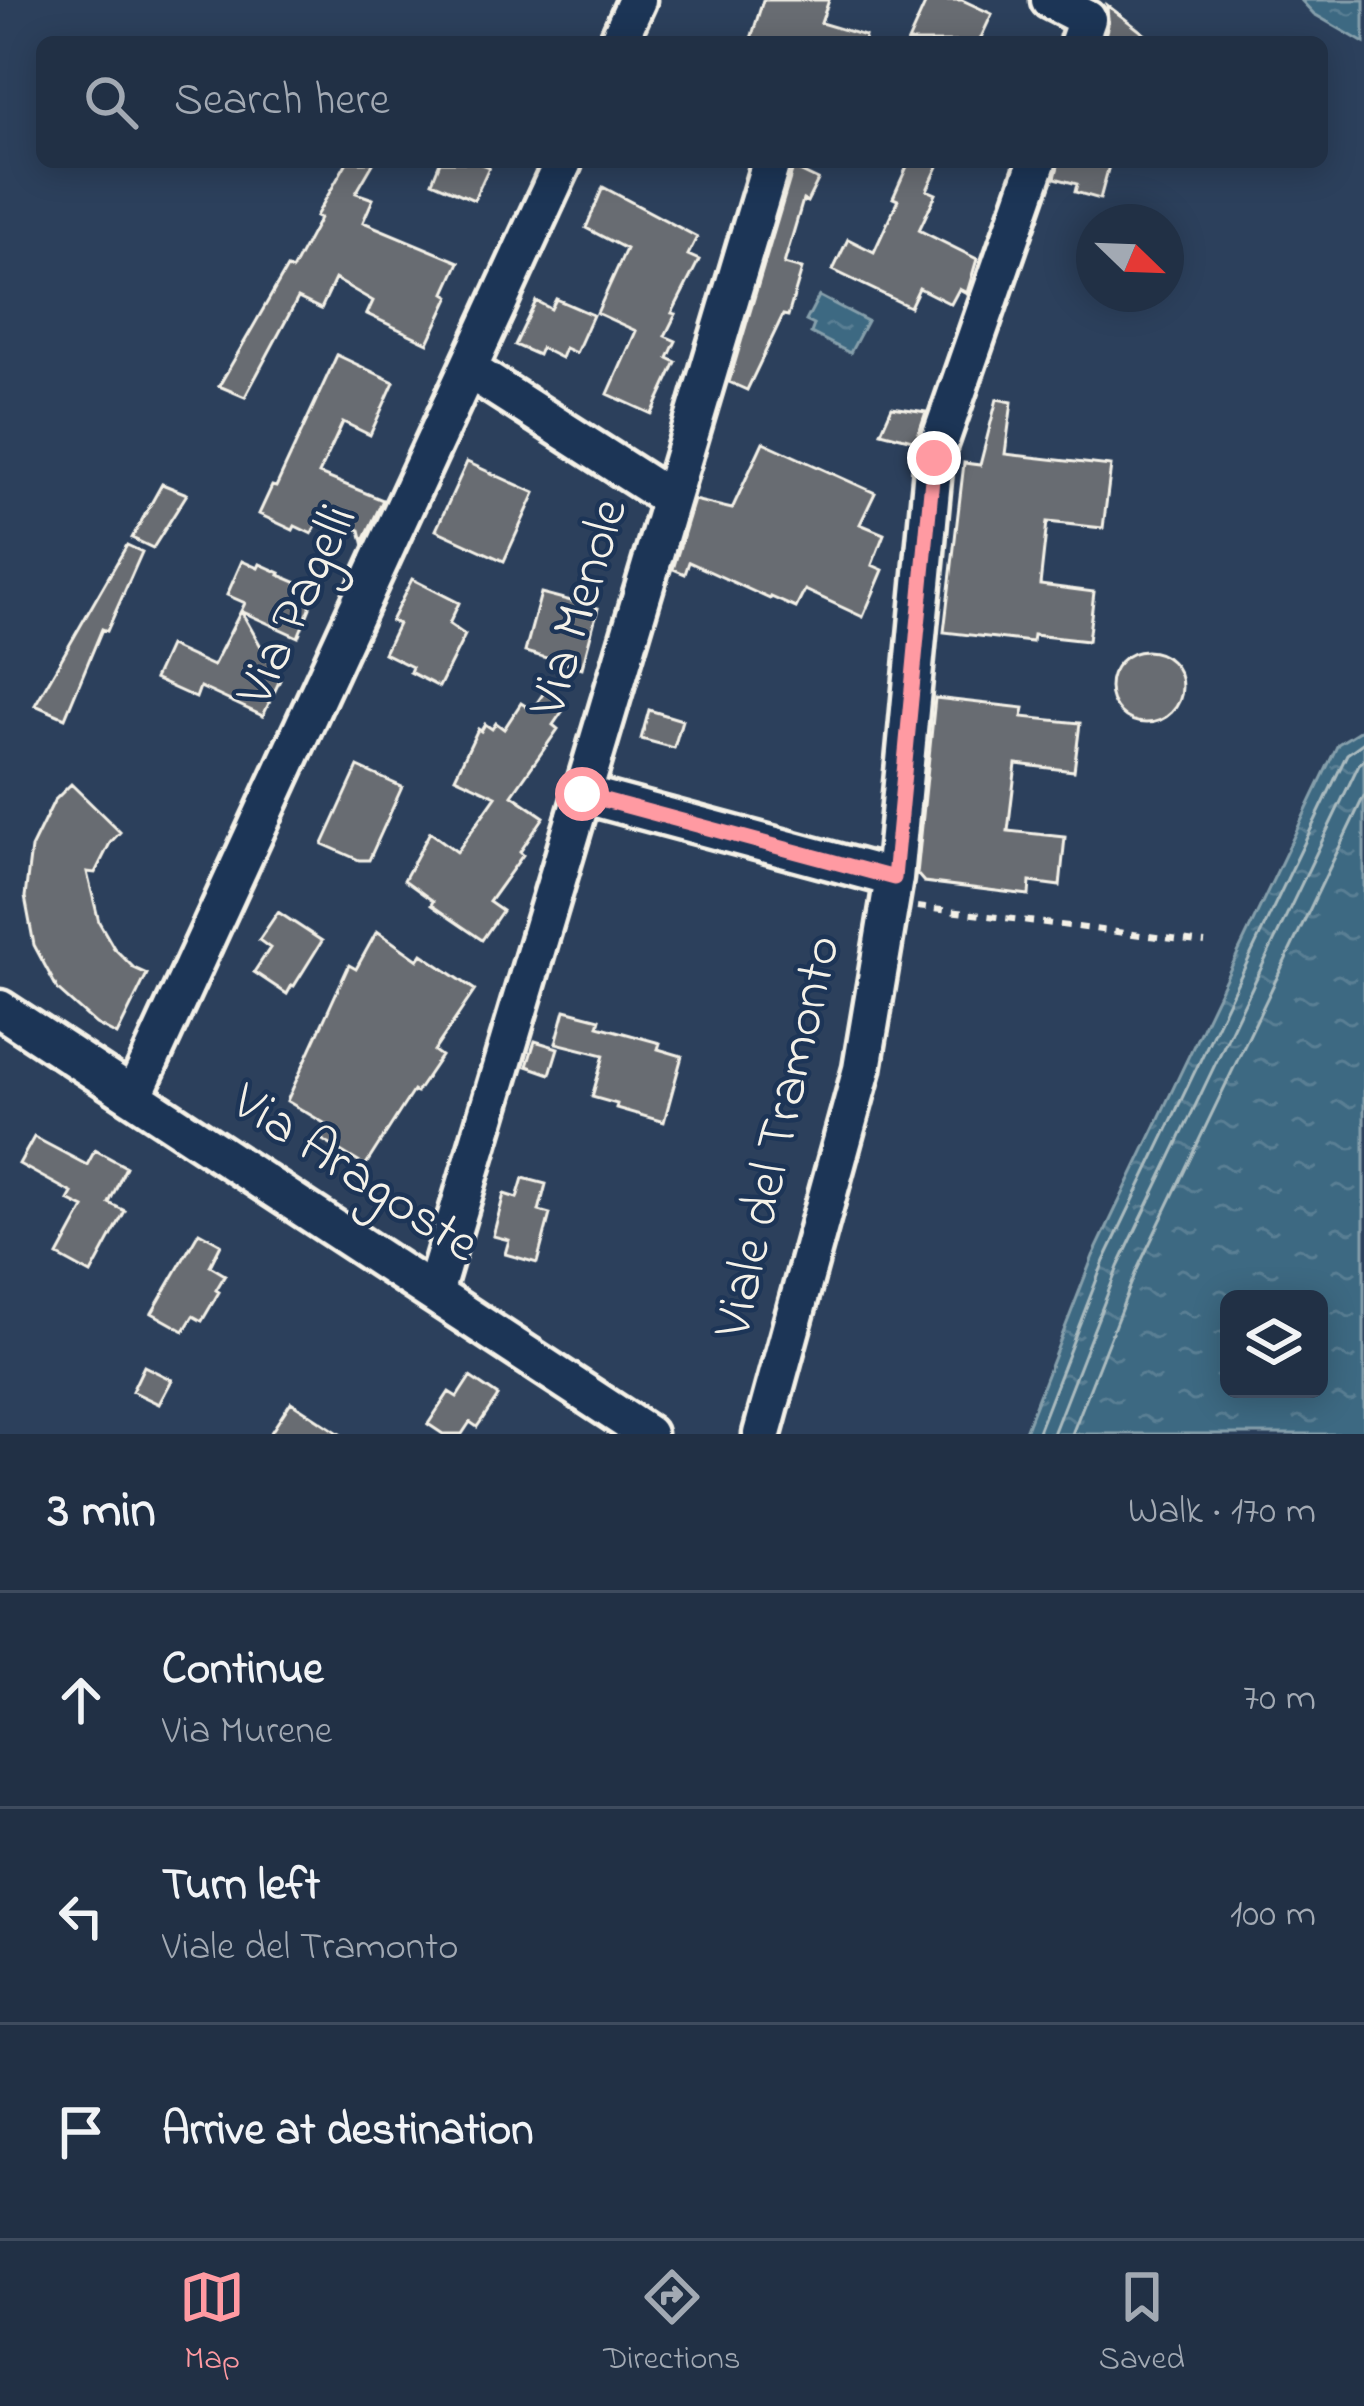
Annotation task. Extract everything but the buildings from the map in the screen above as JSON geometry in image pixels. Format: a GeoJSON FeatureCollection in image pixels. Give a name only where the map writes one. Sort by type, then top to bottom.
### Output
{"type":"FeatureCollection","features":[{"type":"Feature","properties":{"kind":"street"},"geometry":{"type":"LineString","coordinates":[[621,36],[637,0]]}},
{"type":"Feature","properties":{"kind":"street"},"geometry":{"type":"LineString","coordinates":[[1050,0],[1087,19],[1081,36]]}},
{"type":"Feature","properties":{"kind":"street","name":"Via Pagelli"},"geometry":{"type":"LineString","coordinates":[[134,1095],[560,168]]}},
{"type":"Feature","properties":{"kind":"street","name":"Via Menole"},"geometry":{"type":"LineString","coordinates":[[434,1293],[769,168]]}},
{"type":"Feature","properties":{"kind":"street","name":"Viale del Tramonto"},"geometry":{"type":"LineString","coordinates":[[762,1434],[862,1069],[892,891],[934,458],[1035,168]]}},
{"type":"Feature","properties":{"kind":"street"},"geometry":{"type":"LineString","coordinates":[[468,369],[670,499]]}},
{"type":"Feature","properties":{"kind":"street"},"geometry":{"type":"LineString","coordinates":[[582,794],[892,891]]}},
{"type":"Feature","properties":{"kind":"street","name":"Via Aragoste"},"geometry":{"type":"LineString","coordinates":[[0,1009],[647,1434]]}},
{"type":"Feature","properties":{"kind":"path"},"geometry":{"type":"LineString","coordinates":[[892,891],[1205,943]]}},
{"type":"Feature","properties":{"kind":"water"},"geometry":{"type":"Polygon","coordinates":[[[1301,0],[1364,0],[1364,43],[1314,14],[1301,0]]]}},
{"type":"Feature","properties":{"kind":"water"},"geometry":{"type":"Polygon","coordinates":[[[819,296],[867,321],[850,353],[811,333],[814,325],[806,321],[819,296]]]}},
{"type":"Feature","properties":{"kind":"water"},"geometry":{"type":"Polygon","coordinates":[[[1364,728],[1364,1434],[1024,1434],[1093,1256],[1338,744],[1364,728]]]}},
{"type":"Feature","properties":{"kind":"route"},"geometry":{"type":"LineString","coordinates":[[582,794],[894,878],[934,458]]}}]}
